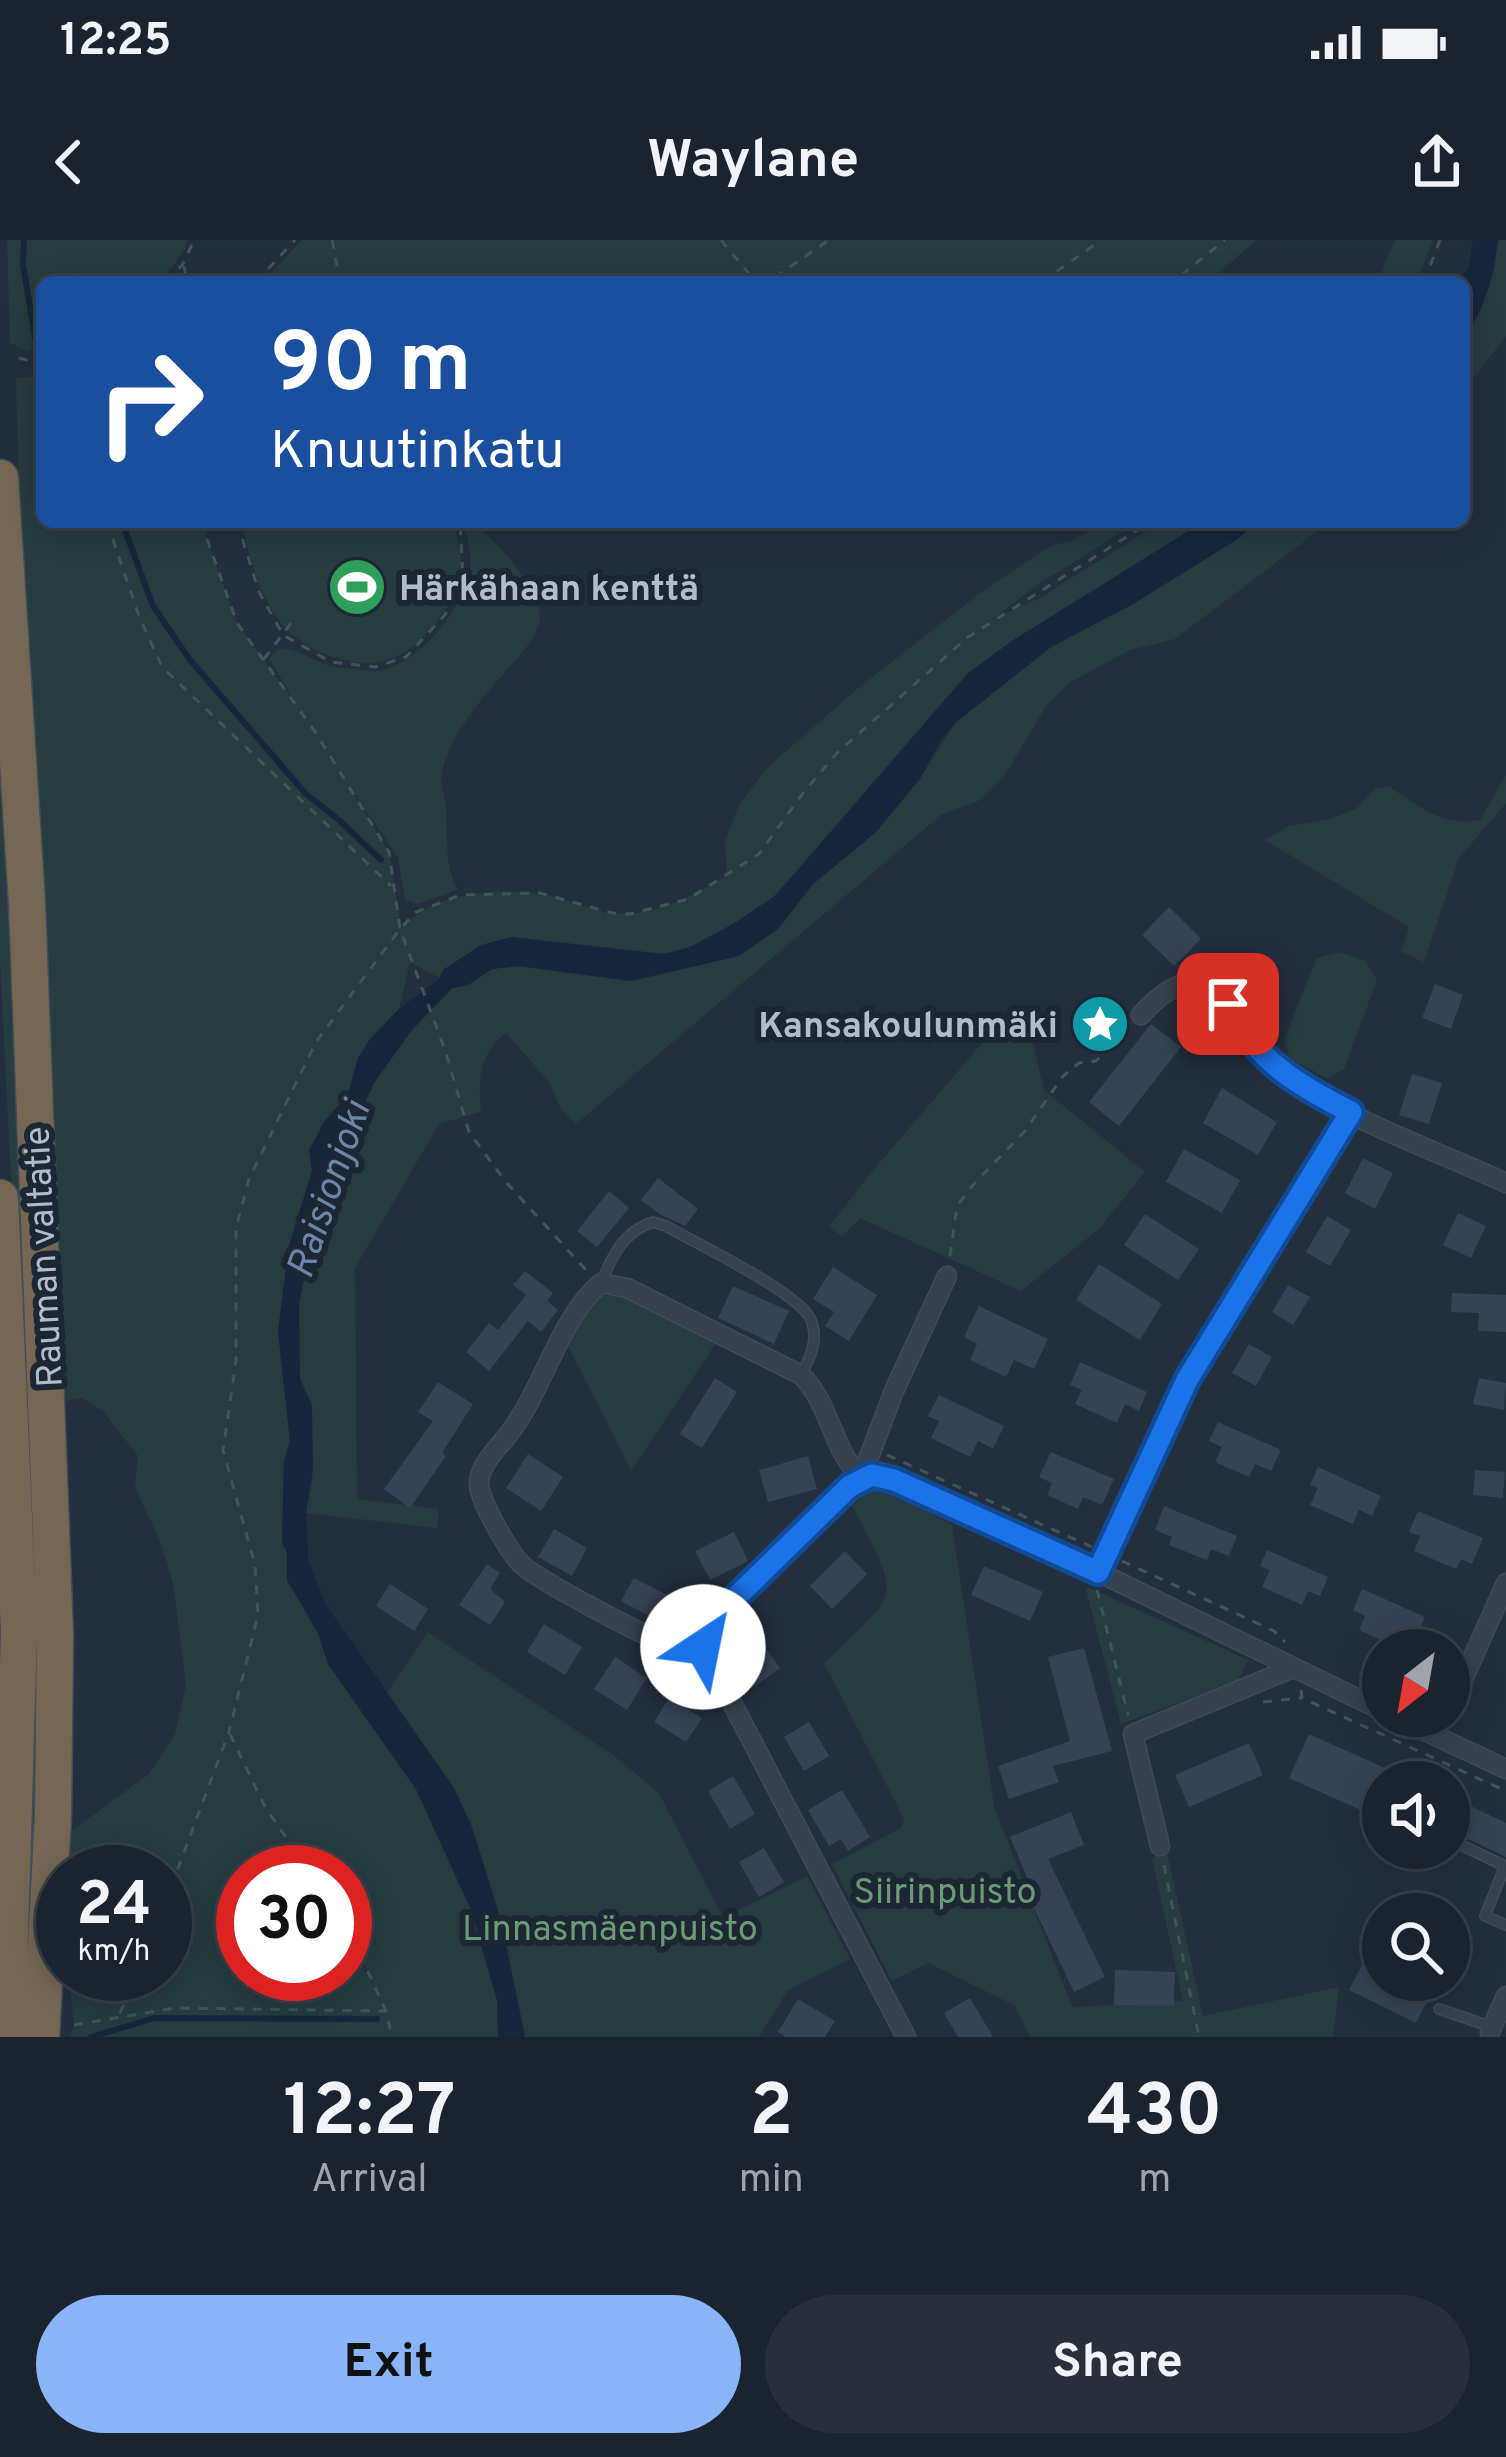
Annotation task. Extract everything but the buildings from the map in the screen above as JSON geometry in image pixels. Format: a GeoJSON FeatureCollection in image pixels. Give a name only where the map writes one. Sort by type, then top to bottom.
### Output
{"type":"FeatureCollection","features":[{"type":"Feature","properties":{"kind":"highway","name":"Rauman valtatie"},"geometry":{"type":"LineString","coordinates":[[0,478],[26,881],[55,1636],[52,1837],[57,2031]]}},
{"type":"Feature","properties":{"kind":"highway","name":"Rauman valtatie"},"geometry":{"type":"LineString","coordinates":[[0,1198],[19,1632],[7,2037]]}},
{"type":"Feature","properties":{"kind":"street"},"geometry":{"type":"LineString","coordinates":[[1141,1015],[1158,996],[1195,982],[1208,984],[1254,1048],[1274,1066],[1351,1112],[1506,1183]]}},
{"type":"Feature","properties":{"kind":"street"},"geometry":{"type":"LineString","coordinates":[[1096,1578],[1187,1380],[1351,1112]]}},
{"type":"Feature","properties":{"kind":"street"},"geometry":{"type":"LineString","coordinates":[[906,2037],[703,1647],[723,1610],[861,1478],[894,1391],[947,1276]]}},
{"type":"Feature","properties":{"kind":"street"},"geometry":{"type":"LineString","coordinates":[[703,1647],[688,1649],[661,1642],[528,1570],[506,1542],[478,1480],[522,1416],[569,1322],[601,1283],[627,1288],[801,1376],[812,1387],[842,1455],[861,1478]]}},
{"type":"Feature","properties":{"kind":"street"},"geometry":{"type":"LineString","coordinates":[[861,1478],[872,1475],[894,1480],[1362,1701]]}},
{"type":"Feature","properties":{"kind":"street"},"geometry":{"type":"LineString","coordinates":[[1470,1664],[1506,1583]]}},
{"type":"Feature","properties":{"kind":"street"},"geometry":{"type":"LineString","coordinates":[[1160,1846],[1132,1734],[1293,1669]]}},
{"type":"Feature","properties":{"kind":"street"},"geometry":{"type":"LineString","coordinates":[[1437,1737],[1506,1769]]}},
{"type":"Feature","properties":{"kind":"lane"},"geometry":{"type":"LineString","coordinates":[[601,1283],[617,1248],[629,1236],[653,1222],[666,1226],[771,1284],[803,1309],[812,1322],[814,1339],[801,1376]]}},
{"type":"Feature","properties":{"kind":"lane"},"geometry":{"type":"LineString","coordinates":[[1470,1849],[1505,1866],[1485,1916],[1506,1925]]}},
{"type":"Feature","properties":{"kind":"lane"},"geometry":{"type":"LineString","coordinates":[[1439,2008],[1499,2016]]}},
{"type":"Feature","properties":{"kind":"path"},"geometry":{"type":"LineString","coordinates":[[173,276],[194,240]]}},
{"type":"Feature","properties":{"kind":"path"},"geometry":{"type":"LineString","coordinates":[[262,276],[295,240]]}},
{"type":"Feature","properties":{"kind":"path"},"geometry":{"type":"LineString","coordinates":[[332,240],[339,276]]}},
{"type":"Feature","properties":{"kind":"path"},"geometry":{"type":"LineString","coordinates":[[721,240],[750,276]]}},
{"type":"Feature","properties":{"kind":"path"},"geometry":{"type":"LineString","coordinates":[[777,276],[829,240]]}},
{"type":"Feature","properties":{"kind":"path"},"geometry":{"type":"LineString","coordinates":[[1050,276],[1101,240]]}},
{"type":"Feature","properties":{"kind":"path"},"geometry":{"type":"LineString","coordinates":[[1181,276],[1225,240]]}},
{"type":"Feature","properties":{"kind":"path"},"geometry":{"type":"LineString","coordinates":[[1426,276],[1440,240]]}},
{"type":"Feature","properties":{"kind":"path"},"geometry":{"type":"LineString","coordinates":[[183,264],[186,276]]}},
{"type":"Feature","properties":{"kind":"path"},"geometry":{"type":"LineString","coordinates":[[19,358],[36,362]]}},
{"type":"Feature","properties":{"kind":"path"},"geometry":{"type":"LineString","coordinates":[[109,528],[139,616],[163,667],[394,889]]}},
{"type":"Feature","properties":{"kind":"path"},"geometry":{"type":"LineString","coordinates":[[203,528],[237,623],[316,733],[388,852],[400,929],[445,1050],[463,1117],[481,1151],[576,1261],[601,1283]]}},
{"type":"Feature","properties":{"kind":"path"},"geometry":{"type":"LineString","coordinates":[[239,528],[259,592],[284,635],[316,655],[375,667],[406,657],[445,615],[463,579],[460,528]]}},
{"type":"Feature","properties":{"kind":"path"},"geometry":{"type":"LineString","coordinates":[[187,1845],[229,1732],[257,1616],[255,1565],[223,1450],[236,1361],[236,1228],[249,1179],[316,1042],[416,912],[460,895],[540,893],[612,914],[630,914],[688,898],[759,854],[838,752],[968,637],[1141,528]]}},
{"type":"Feature","properties":{"kind":"path"},"geometry":{"type":"LineString","coordinates":[[263,660],[292,622]]}},
{"type":"Feature","properties":{"kind":"path"},"geometry":{"type":"LineString","coordinates":[[947,1276],[957,1206],[973,1184],[1025,1131],[1063,1076],[1079,1063],[1096,1061],[1141,1015]]}},
{"type":"Feature","properties":{"kind":"path"},"geometry":{"type":"LineString","coordinates":[[1096,1578],[1132,1734]]}},
{"type":"Feature","properties":{"kind":"path"},"geometry":{"type":"LineString","coordinates":[[229,1732],[265,1807],[291,1845]]}},
{"type":"Feature","properties":{"kind":"path"},"geometry":{"type":"LineString","coordinates":[[1160,1846],[1198,2036]]}},
{"type":"Feature","properties":{"kind":"path"},"geometry":{"type":"LineString","coordinates":[[372,1981],[392,2037]]}},
{"type":"Feature","properties":{"kind":"path"},"geometry":{"type":"LineString","coordinates":[[119,2014],[125,2001]]}},
{"type":"Feature","properties":{"kind":"path"},"geometry":{"type":"LineString","coordinates":[[57,2031],[119,2014],[175,2008],[386,2011]]}},
{"type":"Feature","properties":{"kind":"green space"},"geometry":{"type":"Polygon","coordinates":[[[7,240],[187,240],[165,276],[36,276],[36,343],[30,352],[10,343],[7,240]]]}},
{"type":"Feature","properties":{"kind":"green space"},"geometry":{"type":"Polygon","coordinates":[[[302,240],[1256,240],[1216,276],[269,276],[302,240]]]}},
{"type":"Feature","properties":{"kind":"green space"},"geometry":{"type":"Polygon","coordinates":[[[1395,240],[1433,240],[1419,276],[1380,276],[1395,240]]]}},
{"type":"Feature","properties":{"kind":"green space"},"geometry":{"type":"Polygon","coordinates":[[[1498,240],[1506,240],[1506,336],[1470,383],[1470,328],[1494,273],[1498,240]]]}},
{"type":"Feature","properties":{"kind":"green space"},"geometry":{"type":"Polygon","coordinates":[[[36,376],[36,528],[203,528],[237,623],[296,704],[269,658],[278,649],[331,666],[369,671],[402,662],[434,636],[466,585],[470,557],[465,528],[486,534],[524,578],[539,608],[538,627],[464,723],[442,773],[449,860],[457,890],[418,904],[405,900],[398,857],[347,783],[389,852],[401,928],[430,907],[485,892],[541,894],[622,914],[664,907],[703,890],[727,876],[725,840],[739,805],[768,767],[857,689],[984,590],[1050,546],[1074,540],[1092,528],[1128,528],[1037,585],[992,620],[1043,596],[1151,528],[1193,528],[1012,641],[774,896],[710,938],[653,954],[511,937],[445,981],[410,962],[399,1009],[370,1039],[358,1058],[348,1094],[310,1149],[312,1171],[289,1246],[278,1331],[290,1441],[284,1461],[282,1542],[287,1580],[318,1633],[328,1664],[416,1789],[471,1910],[497,2000],[498,2037],[70,2037],[74,2025],[71,2001],[192,2001],[192,1845],[69,1845],[69,1833],[149,1774],[175,1734],[186,1685],[173,1583],[135,1487],[138,1456],[103,1411],[82,1398],[66,1401],[47,953],[20,524],[16,378],[36,376]]]}},
{"type":"Feature","properties":{"kind":"green space","name":"Härkähaan kenttä"},"geometry":{"type":"Polygon","coordinates":[[[243,528],[455,528],[461,562],[453,595],[426,634],[390,659],[362,663],[317,650],[292,634],[274,613],[243,528]]]}},
{"type":"Feature","properties":{"kind":"green space"},"geometry":{"type":"Polygon","coordinates":[[[1251,528],[1322,528],[1175,639],[1130,650],[1069,683],[1046,706],[1006,773],[978,801],[941,815],[576,1124],[560,1107],[549,1082],[506,1033],[497,1041],[482,1068],[481,1112],[439,1124],[355,1268],[357,1499],[439,1509],[437,1528],[306,1513],[313,1457],[298,1331],[310,1237],[319,1208],[348,1165],[347,1139],[374,1083],[411,1031],[452,988],[468,985],[492,969],[518,966],[631,981],[778,929],[813,884],[876,832],[919,780],[955,723],[1051,647],[1133,604],[1251,528]]]}},
{"type":"Feature","properties":{"kind":"green space"},"geometry":{"type":"Polygon","coordinates":[[[0,737],[37,1521],[36,1835],[27,2037],[28,1519],[0,960],[0,737]]]}},
{"type":"Feature","properties":{"kind":"green space"},"geometry":{"type":"Polygon","coordinates":[[[1506,775],[1506,803],[1459,858],[1424,962],[1401,952],[1409,927],[1265,840],[1289,826],[1356,809],[1375,789],[1388,786],[1442,818],[1480,820],[1506,775]]]}},
{"type":"Feature","properties":{"kind":"green space"},"geometry":{"type":"Polygon","coordinates":[[[1339,952],[1365,961],[1377,980],[1344,1069],[1327,1078],[1290,1059],[1284,1039],[1317,958],[1339,952]]]}},
{"type":"Feature","properties":{"kind":"green space"},"geometry":{"type":"Polygon","coordinates":[[[1025,1012],[1044,1090],[1145,1172],[1099,1229],[1021,1291],[860,1218],[842,1237],[829,1227],[996,1027],[1025,1012]]]}},
{"type":"Feature","properties":{"kind":"green space"},"geometry":{"type":"Polygon","coordinates":[[[614,1293],[718,1340],[631,1471],[566,1342],[601,1296],[614,1293]]]}},
{"type":"Feature","properties":{"kind":"green space","name":"Siirinpuisto"},"geometry":{"type":"Polygon","coordinates":[[[872,1487],[889,1491],[952,1525],[994,1806],[1072,2007],[1183,2001],[1152,1858],[1167,1852],[1203,2016],[1339,1987],[1333,2037],[1030,2037],[1014,2005],[928,1963],[892,1981],[832,1864],[901,1828],[904,1819],[824,1663],[868,1620],[886,1592],[880,1560],[852,1506],[872,1487]]]}},
{"type":"Feature","properties":{"kind":"green space"},"geometry":{"type":"Polygon","coordinates":[[[1085,1586],[1248,1660],[1237,1682],[1121,1724],[1085,1586]]]}},
{"type":"Feature","properties":{"kind":"green space","name":"Linnasmäenpuisto"},"geometry":{"type":"Polygon","coordinates":[[[428,1632],[613,1755],[659,1793],[723,1918],[807,1876],[850,1959],[788,1990],[759,2037],[525,2037],[501,1920],[454,1788],[387,1693],[428,1632]]]}},
{"type":"Feature","properties":{"kind":"water"},"geometry":{"type":"Polygon","coordinates":[[[1473,240],[1498,240],[1487,291],[1470,327],[1470,276],[1462,276],[1469,266],[1473,240]]]}},
{"type":"Feature","properties":{"kind":"water"},"geometry":{"type":"Polygon","coordinates":[[[1193,528],[1251,528],[1133,604],[1051,647],[955,723],[919,780],[876,832],[813,884],[778,929],[739,956],[631,981],[518,966],[492,969],[468,985],[452,988],[411,1031],[374,1083],[347,1139],[348,1165],[331,1179],[318,1209],[299,1304],[300,1379],[312,1405],[308,1559],[324,1602],[454,1788],[472,1827],[501,1920],[525,2037],[498,2037],[497,2000],[471,1910],[416,1789],[328,1664],[318,1633],[287,1580],[282,1542],[284,1461],[290,1441],[278,1331],[289,1246],[312,1171],[309,1150],[348,1094],[358,1058],[370,1039],[399,1009],[438,980],[443,970],[481,945],[511,937],[664,954],[690,947],[775,896],[968,673],[1193,528]]]}},
{"type":"Feature","properties":{"kind":"waterway"},"geometry":{"type":"LineString","coordinates":[[24,240],[23,265],[36,343]]}},
{"type":"Feature","properties":{"kind":"waterway"},"geometry":{"type":"LineString","coordinates":[[124,528],[153,606],[190,660],[306,794],[381,860]]}},
{"type":"Feature","properties":{"kind":"waterway"},"geometry":{"type":"LineString","coordinates":[[91,2037],[154,2018],[377,2019]]}},
{"type":"Feature","properties":{"kind":"place","name":"Härkähaan kenttä"},"geometry":{"type":"Point","coordinates":[357,587]}},
{"type":"Feature","properties":{"kind":"place","name":"Kansakoulunmäki"},"geometry":{"type":"Point","coordinates":[1100,1024]}},
{"type":"Feature","properties":{"kind":"route"},"geometry":{"type":"LineString","coordinates":[[703,1647],[723,1610],[850,1486],[872,1475],[894,1480],[1098,1572],[1187,1380],[1351,1112],[1274,1066],[1254,1048],[1228,1004]]}},
{"type":"Feature","properties":{"kind":"water label","name":"Raisionjoki"},"geometry":{"type":"Point","coordinates":[327,1189]}}]}
